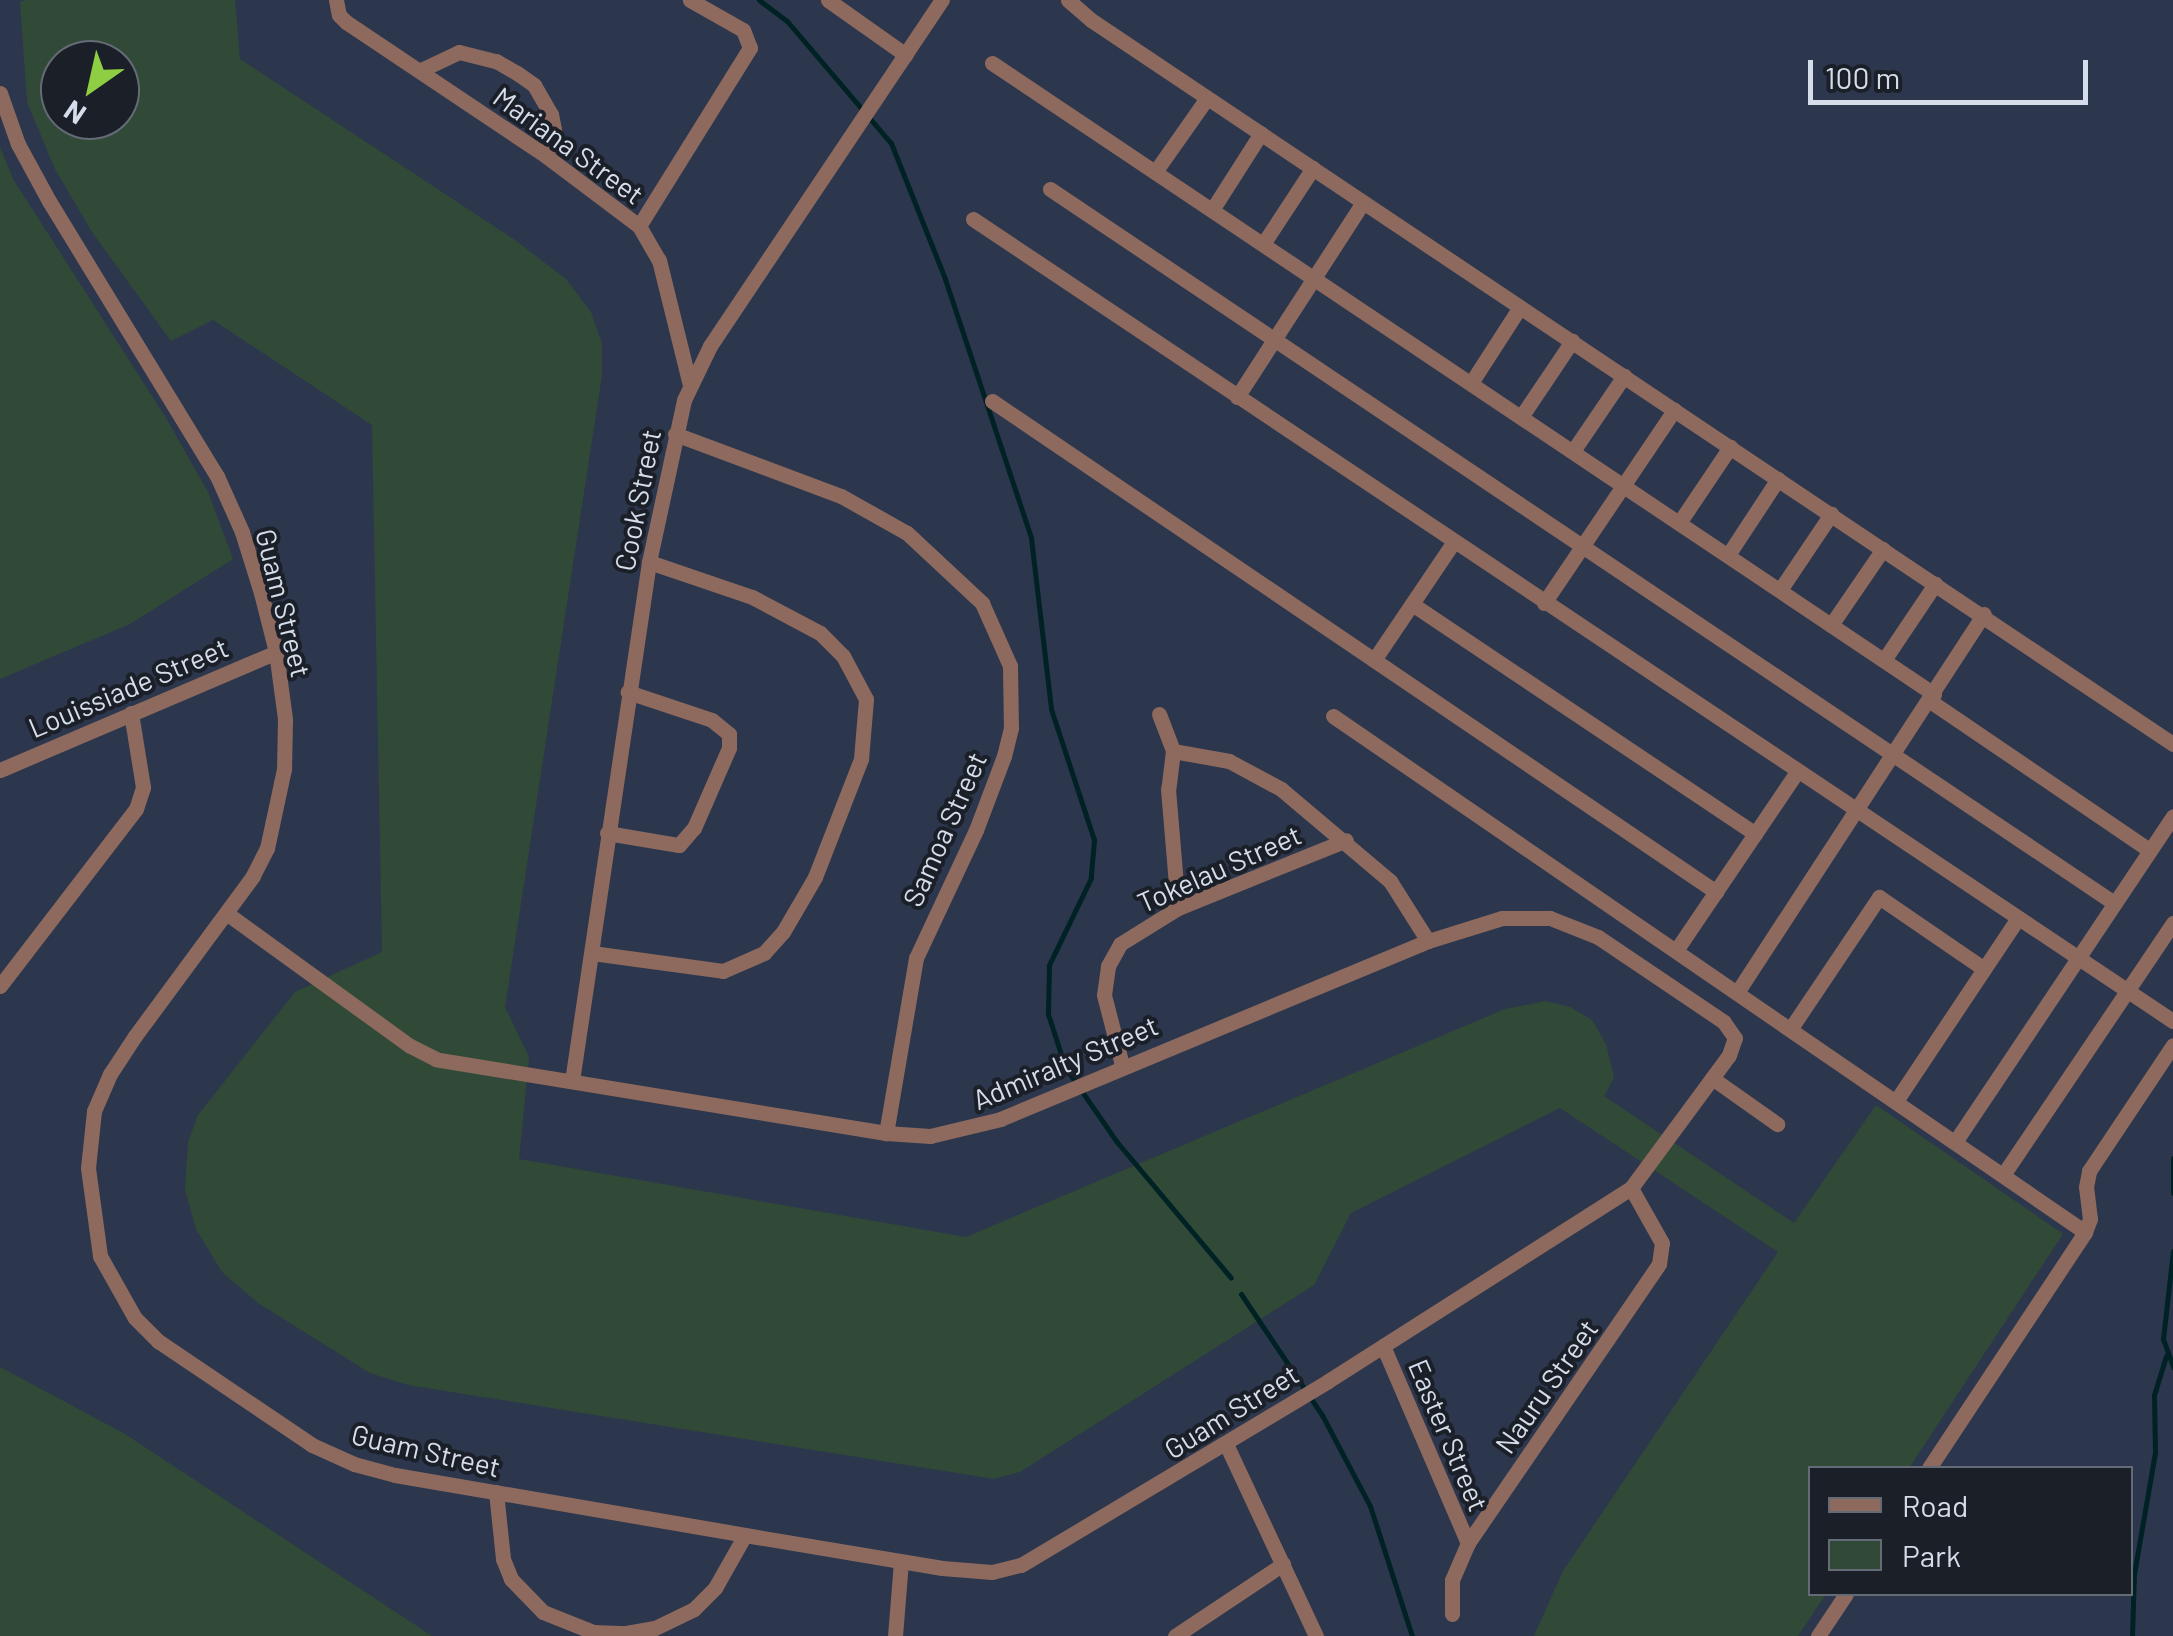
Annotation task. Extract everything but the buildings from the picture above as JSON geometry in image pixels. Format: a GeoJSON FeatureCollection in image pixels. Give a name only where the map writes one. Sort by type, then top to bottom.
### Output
{"type":"FeatureCollection","features":[{"type":"Feature","properties":{"kind":"street"},"geometry":{"type":"LineString","coordinates":[[638,226],[750,48],[743,30],[690,0]]}},
{"type":"Feature","properties":{"kind":"street"},"geometry":{"type":"LineString","coordinates":[[828,0],[906,54]]}},
{"type":"Feature","properties":{"kind":"street","name":"Cook Street"},"geometry":{"type":"LineString","coordinates":[[572,1082],[649,562],[675,434],[690,384],[716,337],[942,0]]}},
{"type":"Feature","properties":{"kind":"street"},"geometry":{"type":"LineString","coordinates":[[1068,0],[1207,98],[2173,744]]}},
{"type":"Feature","properties":{"kind":"street","name":"Mariana Street"},"geometry":{"type":"LineString","coordinates":[[336,4],[346,22],[546,156],[638,226],[659,260],[690,384]]}},
{"type":"Feature","properties":{"kind":"street"},"geometry":{"type":"LineString","coordinates":[[421,70],[459,52],[496,61],[518,73],[545,99],[551,114],[554,130],[546,156]]}},
{"type":"Feature","properties":{"kind":"street"},"geometry":{"type":"LineString","coordinates":[[992,62],[1884,660],[2149,850]]}},
{"type":"Feature","properties":{"kind":"street","name":"Guam Street"},"geometry":{"type":"LineString","coordinates":[[0,93],[18,144],[49,201],[217,476],[242,532],[276,652],[286,720],[277,816],[260,862],[134,1036],[110,1074],[94,1111],[88,1168],[100,1256],[135,1318],[158,1341],[299,1438],[354,1464],[496,1492],[901,1561],[992,1572],[1022,1565],[1328,1381],[1631,1188],[1712,1078],[1735,1038]]}},
{"type":"Feature","properties":{"kind":"street"},"geometry":{"type":"LineString","coordinates":[[1156,172],[1207,98]]}},
{"type":"Feature","properties":{"kind":"street"},"geometry":{"type":"LineString","coordinates":[[1212,210],[1261,134]]}},
{"type":"Feature","properties":{"kind":"street"},"geometry":{"type":"LineString","coordinates":[[1264,244],[1313,168]]}},
{"type":"Feature","properties":{"kind":"street"},"geometry":{"type":"LineString","coordinates":[[1050,188],[2114,903]]}},
{"type":"Feature","properties":{"kind":"street"},"geometry":{"type":"LineString","coordinates":[[1237,397],[1363,202]]}},
{"type":"Feature","properties":{"kind":"street"},"geometry":{"type":"LineString","coordinates":[[973,219],[2173,1021]]}},
{"type":"Feature","properties":{"kind":"street"},"geometry":{"type":"LineString","coordinates":[[1470,383],[1520,307]]}},
{"type":"Feature","properties":{"kind":"street"},"geometry":{"type":"LineString","coordinates":[[1521,417],[1572,341]]}},
{"type":"Feature","properties":{"kind":"street"},"geometry":{"type":"LineString","coordinates":[[1572,451],[1624,376]]}},
{"type":"Feature","properties":{"kind":"street"},"geometry":{"type":"LineString","coordinates":[[992,401],[1716,892]]}},
{"type":"Feature","properties":{"kind":"street"},"geometry":{"type":"LineString","coordinates":[[1544,604],[1674,410]]}},
{"type":"Feature","properties":{"kind":"street","name":"Samoa Street"},"geometry":{"type":"LineString","coordinates":[[675,434],[840,496],[907,533],[982,603],[1010,666],[1011,728],[1004,756],[976,830],[916,958],[886,1133]]}},
{"type":"Feature","properties":{"kind":"street"},"geometry":{"type":"LineString","coordinates":[[1679,523],[1730,447]]}},
{"type":"Feature","properties":{"kind":"street"},"geometry":{"type":"LineString","coordinates":[[1728,555],[1778,479]]}},
{"type":"Feature","properties":{"kind":"street"},"geometry":{"type":"LineString","coordinates":[[1780,590],[1831,514]]}},
{"type":"Feature","properties":{"kind":"street"},"geometry":{"type":"LineString","coordinates":[[1374,660],[1454,543]]}},
{"type":"Feature","properties":{"kind":"street"},"geometry":{"type":"LineString","coordinates":[[1832,625],[1883,549]]}},
{"type":"Feature","properties":{"kind":"street"},"geometry":{"type":"LineString","coordinates":[[592,953],[723,971],[764,953],[783,932],[815,877],[861,758],[866,699],[843,656],[820,633],[752,596],[649,562]]}},
{"type":"Feature","properties":{"kind":"street"},"geometry":{"type":"LineString","coordinates":[[1884,660],[1935,584]]}},
{"type":"Feature","properties":{"kind":"street"},"geometry":{"type":"LineString","coordinates":[[1412,604],[1755,834]]}},
{"type":"Feature","properties":{"kind":"street"},"geometry":{"type":"LineString","coordinates":[[1738,991],[1984,614]]}},
{"type":"Feature","properties":{"kind":"street","name":"Louissiade Street"},"geometry":{"type":"LineString","coordinates":[[0,770],[276,652]]}},
{"type":"Feature","properties":{"kind":"street"},"geometry":{"type":"LineString","coordinates":[[606,833],[679,846],[688,840],[729,748],[729,734],[722,726],[628,692]]}},
{"type":"Feature","properties":{"kind":"street"},"geometry":{"type":"LineString","coordinates":[[0,986],[136,809],[142,776],[131,713]]}},
{"type":"Feature","properties":{"kind":"street"},"geometry":{"type":"LineString","coordinates":[[1159,714],[1173,751],[1168,789],[1178,908]]}},
{"type":"Feature","properties":{"kind":"street"},"geometry":{"type":"LineString","coordinates":[[1333,716],[2086,1232]]}},
{"type":"Feature","properties":{"kind":"street"},"geometry":{"type":"LineString","coordinates":[[1173,751],[1210,756],[1246,768],[1280,788],[1390,881],[1428,940]]}},
{"type":"Feature","properties":{"kind":"street"},"geometry":{"type":"LineString","coordinates":[[1677,949],[1797,772]]}},
{"type":"Feature","properties":{"kind":"street"},"geometry":{"type":"LineString","coordinates":[[1956,1142],[2173,816]]}},
{"type":"Feature","properties":{"kind":"street","name":"Tokelau Street"},"geometry":{"type":"LineString","coordinates":[[1122,1064],[1104,995],[1108,966],[1120,944],[1178,908],[1346,840]]}},
{"type":"Feature","properties":{"kind":"street"},"geometry":{"type":"LineString","coordinates":[[1791,1028],[1878,897],[1984,969]]}},
{"type":"Feature","properties":{"kind":"street","name":"Admiralty Street"},"geometry":{"type":"LineString","coordinates":[[226,913],[410,1046],[436,1059],[886,1133],[930,1136],[964,1130],[1428,940],[1502,918],[1550,918],[1598,937],[1724,1022],[1735,1038]]}},
{"type":"Feature","properties":{"kind":"street"},"geometry":{"type":"LineString","coordinates":[[1896,1101],[2018,918]]}},
{"type":"Feature","properties":{"kind":"street"},"geometry":{"type":"LineString","coordinates":[[2003,1175],[2173,923]]}},
{"type":"Feature","properties":{"kind":"street"},"geometry":{"type":"LineString","coordinates":[[1930,1466],[2086,1232],[2089,1171],[2173,1046]]}},
{"type":"Feature","properties":{"kind":"street"},"geometry":{"type":"LineString","coordinates":[[1712,1078],[1777,1124]]}},
{"type":"Feature","properties":{"kind":"street","name":"Nauru Street"},"geometry":{"type":"LineString","coordinates":[[1452,1614],[1452,1580],[1468,1544],[1659,1264],[1662,1243],[1631,1188]]}},
{"type":"Feature","properties":{"kind":"street","name":"Easter Street"},"geometry":{"type":"LineString","coordinates":[[1383,1346],[1468,1544]]}},
{"type":"Feature","properties":{"kind":"street"},"geometry":{"type":"LineString","coordinates":[[1226,1444],[1316,1636]]}},
{"type":"Feature","properties":{"kind":"street"},"geometry":{"type":"LineString","coordinates":[[496,1492],[503,1560],[510,1578],[542,1612],[593,1632],[626,1634],[655,1628],[694,1609],[715,1588],[745,1535]]}},
{"type":"Feature","properties":{"kind":"street"},"geometry":{"type":"LineString","coordinates":[[895,1636],[901,1561]]}},
{"type":"Feature","properties":{"kind":"street"},"geometry":{"type":"LineString","coordinates":[[1175,1636],[1284,1564]]}},
{"type":"Feature","properties":{"kind":"street"},"geometry":{"type":"LineString","coordinates":[[1818,1636],[1845,1596]]}},
{"type":"Feature","properties":{"kind":"green space"},"geometry":{"type":"Polygon","coordinates":[[[235,0],[240,59],[515,240],[566,279],[591,312],[602,344],[602,375],[505,1007],[529,1057],[519,1159],[966,1237],[1505,1009],[1546,1001],[1570,1007],[1592,1020],[1606,1044],[1614,1078],[1604,1096],[1794,1223],[1876,1105],[2063,1234],[1910,1466],[1808,1466],[1808,1596],[1825,1596],[1798,1636],[1534,1636],[1563,1571],[1778,1252],[1560,1108],[1351,1213],[1314,1285],[1020,1472],[994,1479],[408,1385],[370,1373],[258,1303],[222,1272],[196,1229],[185,1189],[188,1142],[198,1115],[295,992],[382,952],[372,425],[213,320],[171,341],[92,232],[43,140],[140,140],[140,40],[40,40],[40,133],[27,102],[20,2],[235,0]]]}},
{"type":"Feature","properties":{"kind":"green space"},"geometry":{"type":"Polygon","coordinates":[[[0,147],[13,179],[166,418],[208,492],[233,559],[130,624],[0,679],[0,147]]]}},
{"type":"Feature","properties":{"kind":"green space"},"geometry":{"type":"Polygon","coordinates":[[[0,1367],[125,1434],[432,1636],[0,1636],[0,1367]]]}},
{"type":"Feature","properties":{"kind":"waterway"},"geometry":{"type":"LineString","coordinates":[[759,0],[787,21],[891,143],[945,279],[1031,538],[1051,709],[1094,840],[1091,878],[1049,965],[1048,1014],[1065,1067],[1117,1142],[1231,1278]]}},
{"type":"Feature","properties":{"kind":"waterway"},"geometry":{"type":"LineString","coordinates":[[2173,1158],[2173,1193]]}},
{"type":"Feature","properties":{"kind":"waterway"},"geometry":{"type":"LineString","coordinates":[[2173,1251],[2163,1339],[2173,1367]]}},
{"type":"Feature","properties":{"kind":"waterway"},"geometry":{"type":"LineString","coordinates":[[1241,1294],[1322,1415],[1370,1506],[1412,1636]]}},
{"type":"Feature","properties":{"kind":"waterway"},"geometry":{"type":"LineString","coordinates":[[2132,1636],[2134,1574],[2155,1453],[2154,1395],[2166,1356]]}}]}
